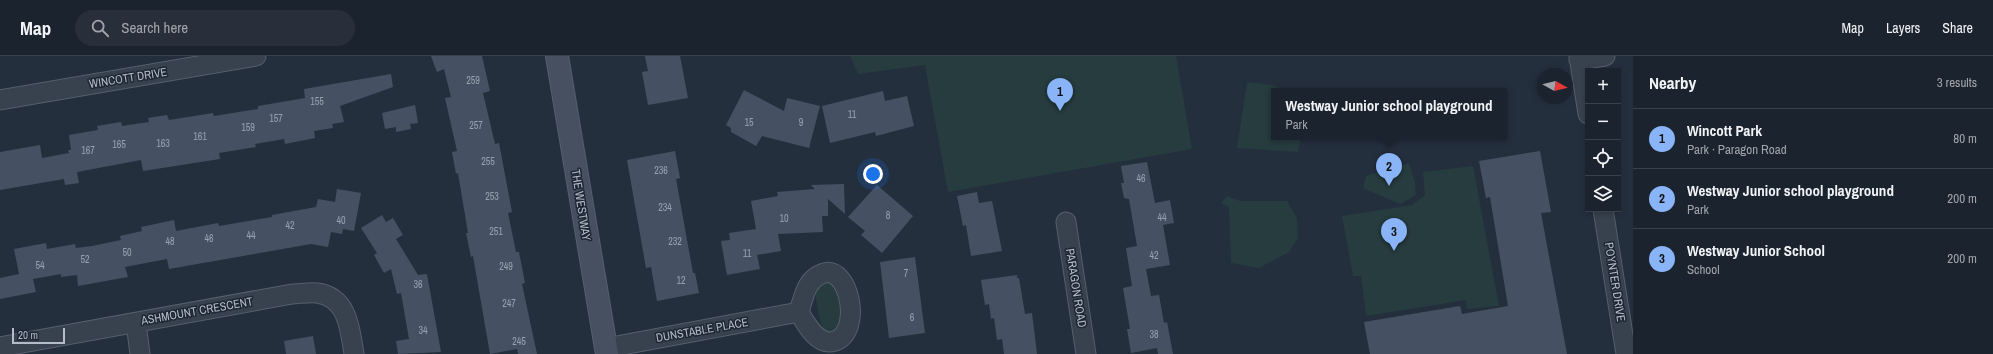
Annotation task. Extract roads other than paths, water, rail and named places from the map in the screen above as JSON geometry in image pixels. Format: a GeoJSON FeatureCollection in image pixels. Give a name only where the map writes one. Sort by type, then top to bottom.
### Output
{"type":"FeatureCollection","features":[{"type":"Feature","properties":{"kind":"main road","name":"THE WESTWAY"},"geometry":{"type":"LineString","coordinates":[[557,56],[606,351]]}},
{"type":"Feature","properties":{"kind":"street","name":"WINCOTT DRIVE"},"geometry":{"type":"LineString","coordinates":[[0,100],[256,56]]}},
{"type":"Feature","properties":{"kind":"street"},"geometry":{"type":"LineString","coordinates":[[1586,104],[1579,58],[1605,56]]}},
{"type":"Feature","properties":{"kind":"street","name":"POYNTER DRIVE"},"geometry":{"type":"LineString","coordinates":[[1603,212],[1626,354]]}},
{"type":"Feature","properties":{"kind":"street","name":"PARAGON ROAD"},"geometry":{"type":"LineString","coordinates":[[1066,222],[1086,354]]}},
{"type":"Feature","properties":{"kind":"street","name":"ASHMOUNT CRESCENT"},"geometry":{"type":"LineString","coordinates":[[0,347],[292,294],[317,293],[337,301],[348,319],[354,354]]}},
{"type":"Feature","properties":{"kind":"street","name":"DUNSTABLE PLACE"},"geometry":{"type":"LineString","coordinates":[[606,351],[800,312]]}},
{"type":"Feature","properties":{"kind":"street"},"geometry":{"type":"LineString","coordinates":[[136,323],[140,354]]}},
{"type":"Feature","properties":{"kind":"place","name":"Wincott Park"},"geometry":{"type":"Point","coordinates":[1060,111]}},
{"type":"Feature","properties":{"kind":"place","name":"Westway Junior school playground"},"geometry":{"type":"Point","coordinates":[1389,186]}},
{"type":"Feature","properties":{"kind":"place","name":"Westway Junior School"},"geometry":{"type":"Point","coordinates":[1394,251]}}]}
